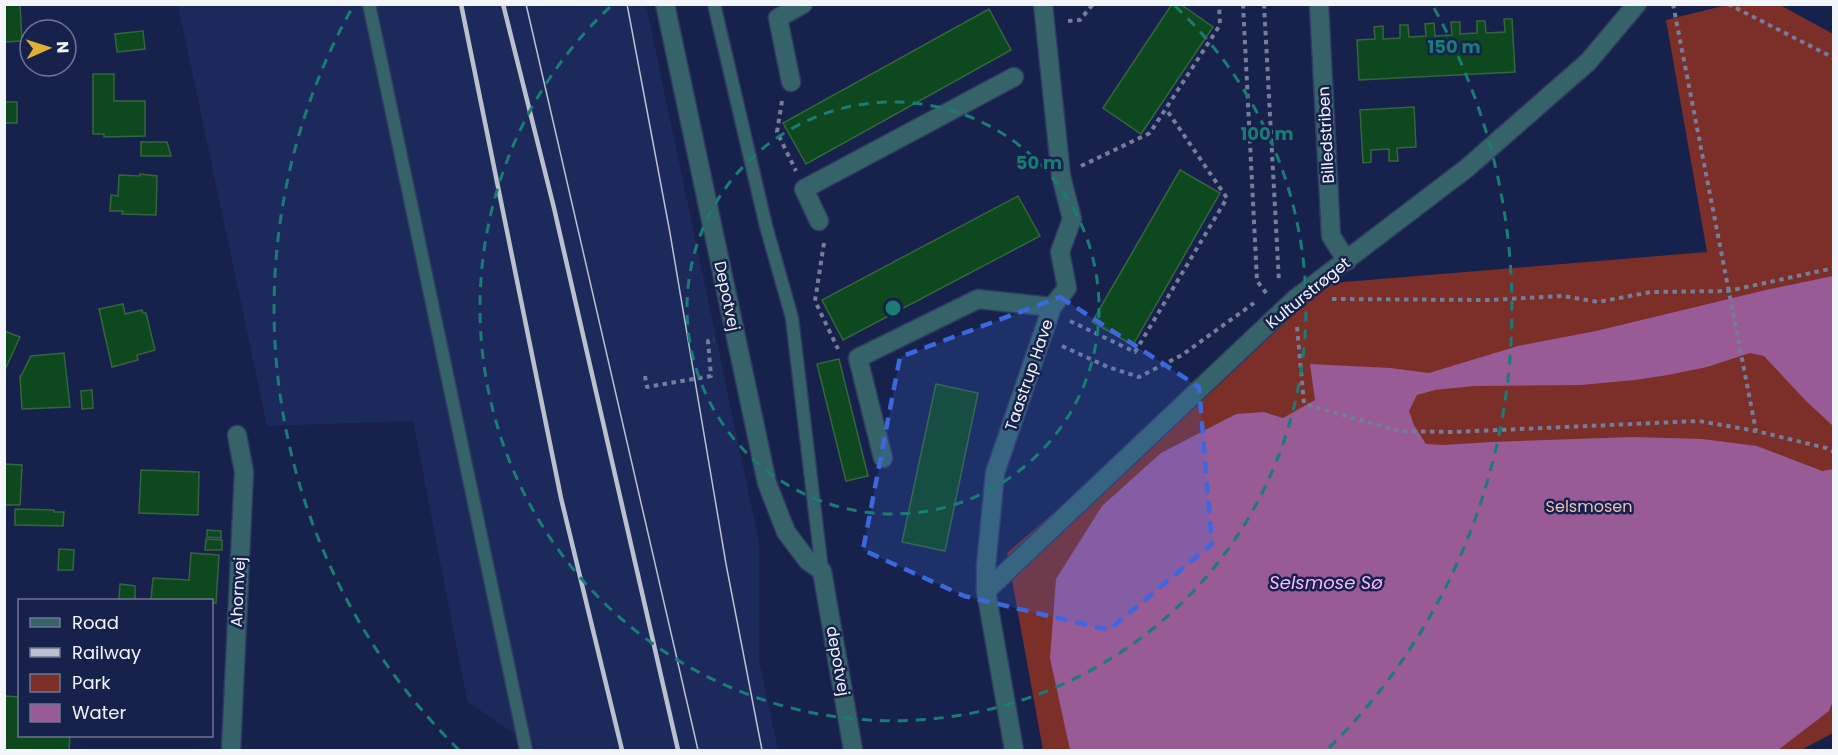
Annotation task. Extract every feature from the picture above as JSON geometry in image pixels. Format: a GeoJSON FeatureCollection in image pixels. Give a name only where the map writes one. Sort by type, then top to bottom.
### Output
{"type":"FeatureCollection","features":[{"type":"Feature","properties":{"kind":"street","name":"Depotvej"},"geometry":{"type":"LineString","coordinates":[[665,4],[767,483],[786,532],[808,561],[822,571]]}},
{"type":"Feature","properties":{"kind":"street"},"geometry":{"type":"LineString","coordinates":[[791,82],[778,18],[803,4]]}},
{"type":"Feature","properties":{"kind":"street","name":"Taastrup Have"},"geometry":{"type":"LineString","coordinates":[[1014,750],[986,591],[986,566],[995,473],[1051,309],[1066,288],[1060,252],[1072,219],[1061,176],[1043,4]]}},
{"type":"Feature","properties":{"kind":"street","name":"Billedstriben"},"geometry":{"type":"LineString","coordinates":[[1319,4],[1331,236],[1347,261]]}},
{"type":"Feature","properties":{"kind":"street","name":"Kulturstrøget"},"geometry":{"type":"LineString","coordinates":[[986,591],[1295,299],[1467,168],[1588,62],[1637,4]]}},
{"type":"Feature","properties":{"kind":"street"},"geometry":{"type":"LineString","coordinates":[[819,221],[804,189],[1014,77]]}},
{"type":"Feature","properties":{"kind":"street"},"geometry":{"type":"LineString","coordinates":[[883,458],[858,358],[978,299],[1051,309]]}},
{"type":"Feature","properties":{"kind":"street","name":"Ahornvej"},"geometry":{"type":"LineString","coordinates":[[231,750],[244,472],[237,435]]}},
{"type":"Feature","properties":{"kind":"street","name":"depotvej"},"geometry":{"type":"LineString","coordinates":[[822,571],[854,750]]}},
{"type":"Feature","properties":{"kind":"lane"},"geometry":{"type":"LineString","coordinates":[[369,4],[526,750]]}},
{"type":"Feature","properties":{"kind":"lane"},"geometry":{"type":"LineString","coordinates":[[714,4],[766,226],[792,318],[822,571]]}},
{"type":"Feature","properties":{"kind":"path"},"geometry":{"type":"LineString","coordinates":[[1045,25],[1080,20],[1093,4]]}},
{"type":"Feature","properties":{"kind":"path"},"geometry":{"type":"LineString","coordinates":[[1061,176],[1150,134],[1220,25],[1219,4]]}},
{"type":"Feature","properties":{"kind":"path"},"geometry":{"type":"LineString","coordinates":[[1243,4],[1257,281],[1268,294]]}},
{"type":"Feature","properties":{"kind":"path"},"geometry":{"type":"LineString","coordinates":[[1264,4],[1280,287],[1295,299],[1487,300],[1563,296],[1598,302],[1651,292],[1728,291],[1833,268]]}},
{"type":"Feature","properties":{"kind":"path"},"geometry":{"type":"LineString","coordinates":[[1673,4],[1756,431]]}},
{"type":"Feature","properties":{"kind":"path"},"geometry":{"type":"LineString","coordinates":[[1728,4],[1833,58]]}},
{"type":"Feature","properties":{"kind":"path"},"geometry":{"type":"LineString","coordinates":[[791,82],[783,93],[777,132],[804,189]]}},
{"type":"Feature","properties":{"kind":"path"},"geometry":{"type":"LineString","coordinates":[[1051,309],[1135,352],[1227,198],[1166,109]]}},
{"type":"Feature","properties":{"kind":"path"},"geometry":{"type":"LineString","coordinates":[[824,241],[815,301],[837,349],[858,358]]}},
{"type":"Feature","properties":{"kind":"path"},"geometry":{"type":"LineString","coordinates":[[1042,337],[1108,367],[1139,377],[1182,355],[1280,287]]}},
{"type":"Feature","properties":{"kind":"path"},"geometry":{"type":"LineString","coordinates":[[1295,299],[1304,404],[1399,430],[1454,432],[1699,421],[1756,431],[1826,448],[1833,452]]}},
{"type":"Feature","properties":{"kind":"path"},"geometry":{"type":"LineString","coordinates":[[645,376],[647,387],[711,376],[708,341],[735,336]]}},
{"type":"Feature","properties":{"kind":"highlighted area"},"geometry":{"type":"Polygon","coordinates":[[[1060,297],[1199,387],[1212,544],[1109,630],[964,596],[863,550],[900,357],[1060,297]]]}},
{"type":"Feature","properties":{"kind":"shaded area"},"geometry":{"type":"Polygon","coordinates":[[[178,5],[646,5],[759,542],[759,660],[778,750],[538,750],[467,701],[413,421],[267,426],[178,5]]]}},
{"type":"Feature","properties":{"kind":"green space","name":"Selsmose Sø"},"geometry":{"type":"Polygon","coordinates":[[[1727,5],[1780,5],[1833,34],[1833,733],[1801,750],[1043,750],[1007,553],[1320,284],[1707,252],[1666,20],[1727,5]]]}},
{"type":"Feature","properties":{"kind":"water","name":"Selsmose Sø"},"geometry":{"type":"Polygon","coordinates":[[[1833,276],[1833,426],[1764,356],[1750,353],[1707,367],[1635,380],[1581,385],[1474,386],[1435,390],[1417,395],[1409,411],[1414,425],[1426,444],[1633,437],[1702,439],[1757,446],[1822,471],[1833,469],[1833,701],[1829,711],[1778,750],[1070,750],[1050,658],[1056,579],[1102,506],[1161,453],[1236,414],[1264,412],[1283,418],[1315,400],[1310,364],[1390,368],[1429,373],[1518,346],[1596,331],[1833,276]]]}},
{"type":"Feature","properties":{"kind":"building"},"geometry":{"type":"Polygon","coordinates":[[[20,4],[18,41],[4,42],[4,5],[20,4]]]}},
{"type":"Feature","properties":{"kind":"building"},"geometry":{"type":"Polygon","coordinates":[[[1172,4],[1180,4],[1213,27],[1141,134],[1103,108],[1172,4]]]}},
{"type":"Feature","properties":{"kind":"building"},"geometry":{"type":"Polygon","coordinates":[[[989,9],[1011,50],[806,164],[783,123],[989,9]]]}},
{"type":"Feature","properties":{"kind":"building"},"geometry":{"type":"Polygon","coordinates":[[[1504,19],[1512,19],[1515,72],[1359,80],[1357,40],[1375,39],[1374,27],[1383,26],[1383,39],[1400,38],[1400,25],[1408,25],[1409,37],[1426,36],[1425,24],[1434,23],[1435,36],[1452,35],[1451,22],[1460,22],[1460,34],[1477,33],[1477,21],[1485,21],[1486,33],[1505,32],[1504,19]]]}},
{"type":"Feature","properties":{"kind":"building"},"geometry":{"type":"Polygon","coordinates":[[[143,31],[145,49],[117,52],[115,34],[143,31]]]}},
{"type":"Feature","properties":{"kind":"building"},"geometry":{"type":"Polygon","coordinates":[[[93,74],[114,74],[114,101],[145,101],[145,136],[104,137],[104,134],[93,134],[93,74]]]}},
{"type":"Feature","properties":{"kind":"building"},"geometry":{"type":"Polygon","coordinates":[[[4,102],[17,102],[17,123],[4,123],[4,102]]]}},
{"type":"Feature","properties":{"kind":"building"},"geometry":{"type":"Polygon","coordinates":[[[1414,107],[1416,147],[1397,148],[1398,161],[1389,161],[1389,149],[1371,150],[1371,162],[1363,163],[1360,110],[1414,107]]]}},
{"type":"Feature","properties":{"kind":"building"},"geometry":{"type":"Polygon","coordinates":[[[141,142],[167,142],[171,156],[141,156],[141,142]]]}},
{"type":"Feature","properties":{"kind":"building"},"geometry":{"type":"Polygon","coordinates":[[[1180,170],[1220,193],[1133,345],[1092,322],[1180,170]]]}},
{"type":"Feature","properties":{"kind":"building"},"geometry":{"type":"Polygon","coordinates":[[[140,174],[157,176],[156,215],[122,214],[123,211],[110,211],[111,195],[118,196],[119,175],[140,176],[140,174]]]}},
{"type":"Feature","properties":{"kind":"building"},"geometry":{"type":"Polygon","coordinates":[[[1018,196],[1040,236],[843,340],[822,300],[1018,196]]]}},
{"type":"Feature","properties":{"kind":"building"},"geometry":{"type":"Polygon","coordinates":[[[123,304],[125,314],[142,310],[146,313],[155,350],[137,355],[138,360],[112,367],[99,309],[123,304]]]}},
{"type":"Feature","properties":{"kind":"building"},"geometry":{"type":"Polygon","coordinates":[[[4,331],[20,337],[4,372],[4,331]]]}},
{"type":"Feature","properties":{"kind":"building"},"geometry":{"type":"Polygon","coordinates":[[[64,353],[70,407],[22,409],[20,376],[31,356],[64,353]]]}},
{"type":"Feature","properties":{"kind":"building"},"geometry":{"type":"Polygon","coordinates":[[[839,359],[868,476],[846,481],[817,364],[839,359]]]}},
{"type":"Feature","properties":{"kind":"building"},"geometry":{"type":"Polygon","coordinates":[[[936,384],[978,393],[945,551],[902,542],[936,384]]]}},
{"type":"Feature","properties":{"kind":"building"},"geometry":{"type":"Polygon","coordinates":[[[92,390],[93,408],[82,409],[81,391],[92,390]]]}},
{"type":"Feature","properties":{"kind":"building"},"geometry":{"type":"Polygon","coordinates":[[[4,464],[22,465],[20,505],[4,505],[4,464]]]}},
{"type":"Feature","properties":{"kind":"building"},"geometry":{"type":"Polygon","coordinates":[[[141,470],[199,472],[198,515],[139,513],[141,470]]]}},
{"type":"Feature","properties":{"kind":"building"},"geometry":{"type":"Polygon","coordinates":[[[15,509],[64,512],[63,526],[15,525],[15,509]]]}},
{"type":"Feature","properties":{"kind":"building"},"geometry":{"type":"Polygon","coordinates":[[[207,530],[221,531],[221,538],[207,537],[207,530]]]}},
{"type":"Feature","properties":{"kind":"building"},"geometry":{"type":"Polygon","coordinates":[[[206,539],[222,540],[222,550],[205,550],[206,539]]]}},
{"type":"Feature","properties":{"kind":"building"},"geometry":{"type":"Polygon","coordinates":[[[59,549],[74,550],[73,570],[58,570],[59,549]]]}},
{"type":"Feature","properties":{"kind":"building"},"geometry":{"type":"Polygon","coordinates":[[[191,553],[219,555],[216,603],[213,603],[213,599],[151,599],[153,578],[189,580],[191,553]]]}},
{"type":"Feature","properties":{"kind":"building"},"geometry":{"type":"Polygon","coordinates":[[[120,584],[135,586],[135,599],[119,599],[120,584]]]}},
{"type":"Feature","properties":{"kind":"building"},"geometry":{"type":"Polygon","coordinates":[[[4,696],[18,697],[18,737],[70,737],[69,750],[5,750],[4,696]]]}},
{"type":"Feature","properties":{"kind":"tram line"},"geometry":{"type":"LineString","coordinates":[[526,4],[698,750]]}},
{"type":"Feature","properties":{"kind":"tram line"},"geometry":{"type":"LineString","coordinates":[[627,4],[670,233],[726,564],[762,750]]}},
{"type":"Feature","properties":{"kind":"railway"},"geometry":{"type":"LineString","coordinates":[[461,4],[561,498],[622,750]]}},
{"type":"Feature","properties":{"kind":"railway"},"geometry":{"type":"LineString","coordinates":[[503,4],[554,208],[678,750]]}},
{"type":"Feature","properties":{"kind":"park label","name":"Selsmosen"},"geometry":{"type":"Point","coordinates":[1589,506]}}]}
